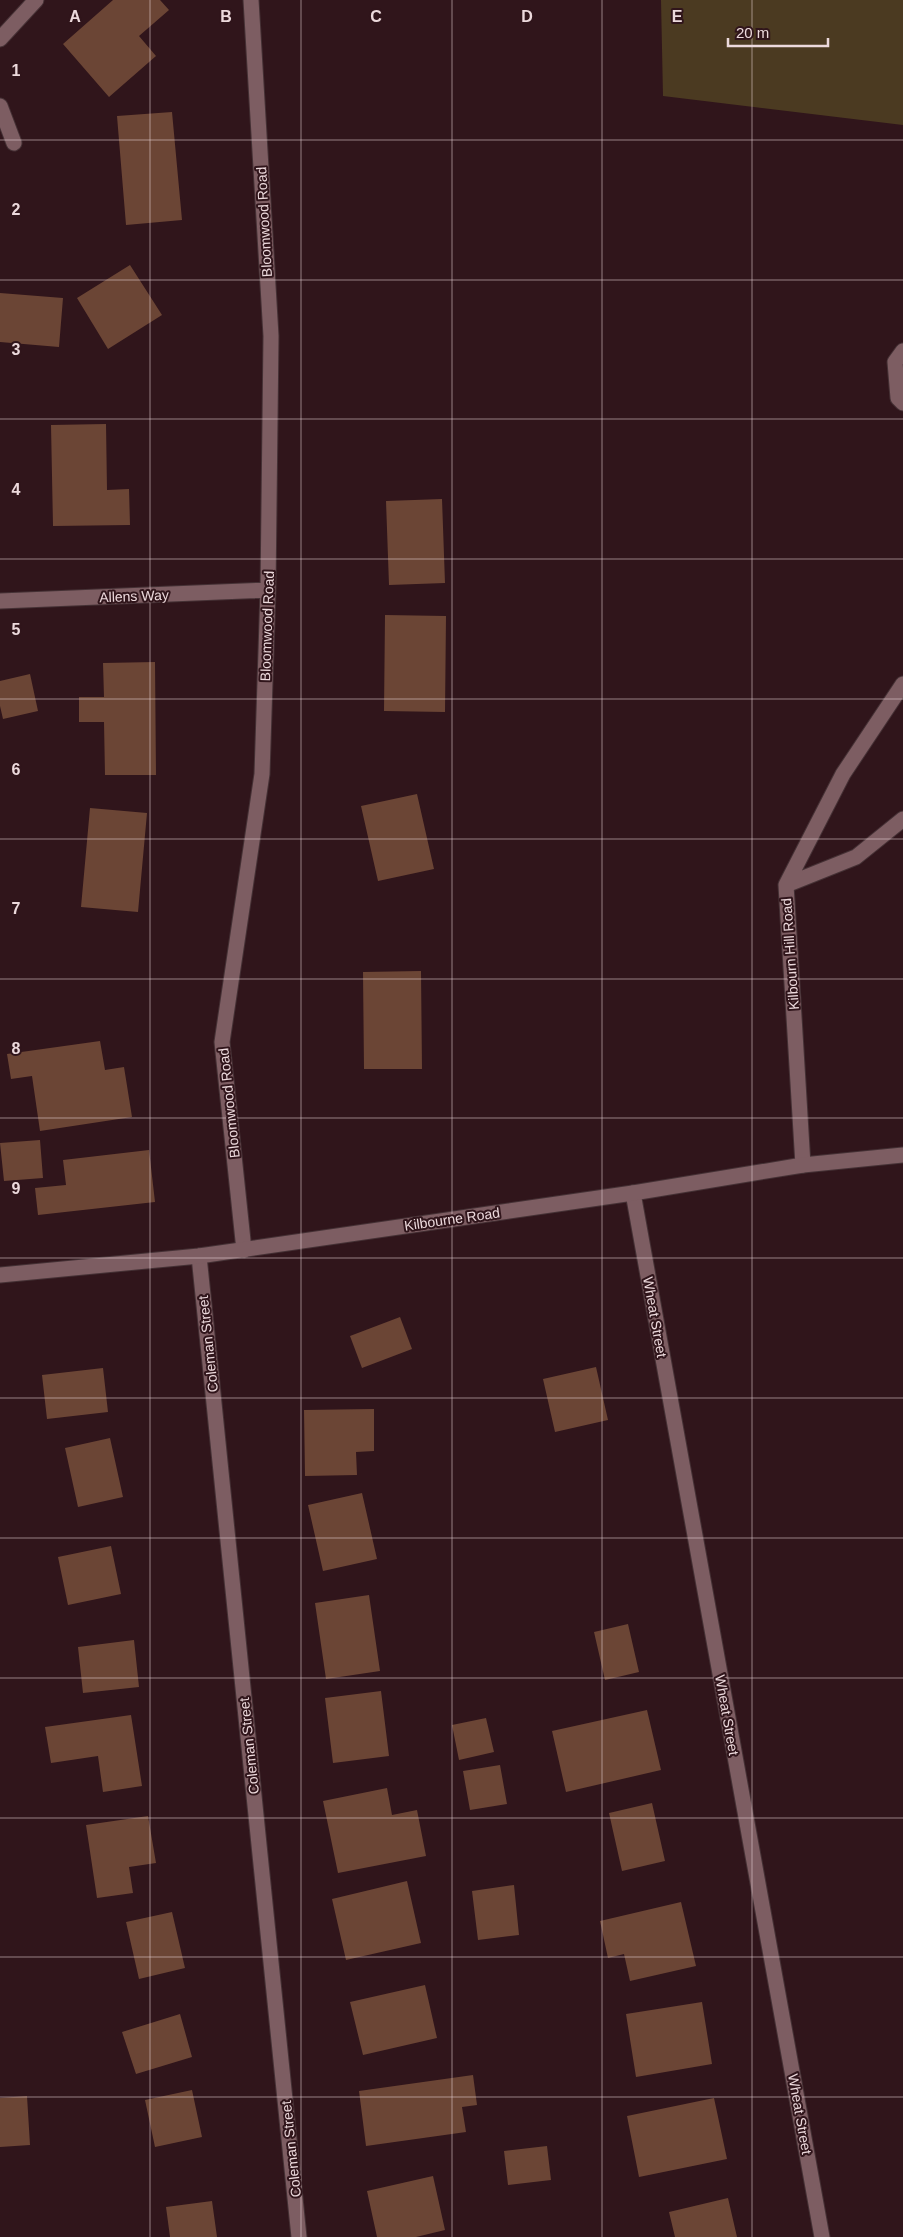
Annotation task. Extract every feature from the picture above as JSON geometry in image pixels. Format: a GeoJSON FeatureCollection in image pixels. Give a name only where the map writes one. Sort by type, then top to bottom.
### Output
{"type":"FeatureCollection","features":[{"type":"Feature","properties":{"kind":"street"},"geometry":{"type":"LineString","coordinates":[[0,39],[36,0]]}},
{"type":"Feature","properties":{"kind":"street","name":"Bloomwood Road"},"geometry":{"type":"LineString","coordinates":[[244,1250],[222,1042],[262,774],[268,590],[271,336],[251,0]]}},
{"type":"Feature","properties":{"kind":"street"},"geometry":{"type":"LineString","coordinates":[[0,106],[14,143]]}},
{"type":"Feature","properties":{"kind":"street"},"geometry":{"type":"LineString","coordinates":[[903,351],[895,362],[898,398],[903,403]]}},
{"type":"Feature","properties":{"kind":"street","name":"Allens Way"},"geometry":{"type":"LineString","coordinates":[[0,601],[268,590]]}},
{"type":"Feature","properties":{"kind":"street","name":"Kilbourn Hill Road"},"geometry":{"type":"LineString","coordinates":[[803,1165],[786,885],[843,774],[902,688]]}},
{"type":"Feature","properties":{"kind":"street"},"geometry":{"type":"LineString","coordinates":[[786,885],[856,857],[903,819]]}},
{"type":"Feature","properties":{"kind":"street","name":"Kilbourne Road"},"geometry":{"type":"LineString","coordinates":[[0,1276],[244,1250],[632,1193],[803,1165],[903,1155]]}},
{"type":"Feature","properties":{"kind":"street","name":"Wheat Street"},"geometry":{"type":"LineString","coordinates":[[632,1193],[822,2237]]}},
{"type":"Feature","properties":{"kind":"street","name":"Coleman Street"},"geometry":{"type":"LineString","coordinates":[[199,1256],[300,2237]]}},
{"type":"Feature","properties":{"kind":"shaded area"},"geometry":{"type":"Polygon","coordinates":[[[661,0],[903,0],[903,125],[663,96],[661,0]]]}},
{"type":"Feature","properties":{"kind":"building"},"geometry":{"type":"Polygon","coordinates":[[[113,0],[160,0],[169,10],[139,36],[156,56],[109,97],[63,44],[113,0]]]}},
{"type":"Feature","properties":{"kind":"building"},"geometry":{"type":"Polygon","coordinates":[[[172,112],[182,220],[126,225],[117,116],[172,112]]]}},
{"type":"Feature","properties":{"kind":"building"},"geometry":{"type":"Polygon","coordinates":[[[130,265],[162,315],[108,349],[77,298],[130,265]]]}},
{"type":"Feature","properties":{"kind":"building"},"geometry":{"type":"Polygon","coordinates":[[[0,293],[63,298],[59,347],[0,342],[0,293]]]}},
{"type":"Feature","properties":{"kind":"building"},"geometry":{"type":"Polygon","coordinates":[[[106,424],[107,490],[129,489],[130,525],[53,526],[51,425],[106,424]]]}},
{"type":"Feature","properties":{"kind":"building"},"geometry":{"type":"Polygon","coordinates":[[[442,499],[445,583],[389,585],[386,501],[442,499]]]}},
{"type":"Feature","properties":{"kind":"building"},"geometry":{"type":"Polygon","coordinates":[[[385,615],[446,616],[445,712],[384,711],[385,615]]]}},
{"type":"Feature","properties":{"kind":"building"},"geometry":{"type":"Polygon","coordinates":[[[155,662],[156,775],[105,775],[104,722],[79,722],[79,697],[104,697],[103,663],[155,662]]]}},
{"type":"Feature","properties":{"kind":"building"},"geometry":{"type":"Polygon","coordinates":[[[30,674],[38,711],[3,719],[0,706],[0,681],[30,674]]]}},
{"type":"Feature","properties":{"kind":"building"},"geometry":{"type":"Polygon","coordinates":[[[417,794],[434,869],[378,881],[361,806],[417,794]]]}},
{"type":"Feature","properties":{"kind":"building"},"geometry":{"type":"Polygon","coordinates":[[[90,808],[147,813],[138,912],[81,907],[90,808]]]}},
{"type":"Feature","properties":{"kind":"building"},"geometry":{"type":"Polygon","coordinates":[[[421,971],[422,1069],[364,1069],[363,972],[421,971]]]}},
{"type":"Feature","properties":{"kind":"building"},"geometry":{"type":"Polygon","coordinates":[[[100,1041],[105,1070],[124,1067],[132,1117],[40,1131],[32,1076],[11,1079],[7,1054],[100,1041]]]}},
{"type":"Feature","properties":{"kind":"building"},"geometry":{"type":"Polygon","coordinates":[[[40,1140],[43,1178],[4,1181],[0,1143],[40,1140]]]}},
{"type":"Feature","properties":{"kind":"building"},"geometry":{"type":"Polygon","coordinates":[[[149,1150],[155,1202],[38,1215],[35,1188],[66,1185],[63,1160],[149,1150]]]}},
{"type":"Feature","properties":{"kind":"building"},"geometry":{"type":"Polygon","coordinates":[[[400,1317],[412,1349],[362,1368],[350,1336],[400,1317]]]}},
{"type":"Feature","properties":{"kind":"building"},"geometry":{"type":"Polygon","coordinates":[[[596,1367],[608,1420],[555,1432],[543,1379],[596,1367]]]}},
{"type":"Feature","properties":{"kind":"building"},"geometry":{"type":"Polygon","coordinates":[[[103,1368],[108,1412],[47,1419],[42,1375],[103,1368]]]}},
{"type":"Feature","properties":{"kind":"building"},"geometry":{"type":"Polygon","coordinates":[[[374,1409],[374,1451],[356,1452],[357,1475],[305,1476],[304,1410],[374,1409]]]}},
{"type":"Feature","properties":{"kind":"building"},"geometry":{"type":"Polygon","coordinates":[[[110,1438],[123,1497],[78,1507],[65,1448],[110,1438]]]}},
{"type":"Feature","properties":{"kind":"building"},"geometry":{"type":"Polygon","coordinates":[[[362,1493],[377,1559],[323,1571],[308,1505],[362,1493]]]}},
{"type":"Feature","properties":{"kind":"building"},"geometry":{"type":"Polygon","coordinates":[[[111,1546],[121,1594],[68,1605],[58,1557],[111,1546]]]}},
{"type":"Feature","properties":{"kind":"building"},"geometry":{"type":"Polygon","coordinates":[[[369,1595],[380,1671],[326,1679],[315,1603],[369,1595]]]}},
{"type":"Feature","properties":{"kind":"building"},"geometry":{"type":"Polygon","coordinates":[[[628,1624],[639,1672],[605,1680],[594,1632],[628,1624]]]}},
{"type":"Feature","properties":{"kind":"building"},"geometry":{"type":"Polygon","coordinates":[[[134,1640],[139,1687],[83,1693],[78,1647],[134,1640]]]}},
{"type":"Feature","properties":{"kind":"building"},"geometry":{"type":"Polygon","coordinates":[[[381,1691],[389,1756],[333,1763],[325,1698],[381,1691]]]}},
{"type":"Feature","properties":{"kind":"building"},"geometry":{"type":"Polygon","coordinates":[[[647,1710],[661,1770],[566,1792],[552,1731],[647,1710]]]}},
{"type":"Feature","properties":{"kind":"building"},"geometry":{"type":"Polygon","coordinates":[[[131,1715],[142,1786],[103,1792],[98,1756],[51,1763],[45,1727],[131,1715]]]}},
{"type":"Feature","properties":{"kind":"building"},"geometry":{"type":"Polygon","coordinates":[[[486,1718],[494,1752],[459,1760],[452,1725],[486,1718]]]}},
{"type":"Feature","properties":{"kind":"building"},"geometry":{"type":"Polygon","coordinates":[[[500,1765],[507,1804],[470,1810],[463,1771],[500,1765]]]}},
{"type":"Feature","properties":{"kind":"building"},"geometry":{"type":"Polygon","coordinates":[[[387,1788],[392,1815],[417,1810],[426,1856],[338,1873],[323,1801],[387,1788]]]}},
{"type":"Feature","properties":{"kind":"building"},"geometry":{"type":"Polygon","coordinates":[[[652,1803],[665,1861],[622,1871],[609,1813],[652,1803]]]}},
{"type":"Feature","properties":{"kind":"building"},"geometry":{"type":"Polygon","coordinates":[[[148,1816],[156,1863],[129,1867],[133,1893],[97,1898],[86,1825],[148,1816]]]}},
{"type":"Feature","properties":{"kind":"building"},"geometry":{"type":"Polygon","coordinates":[[[407,1881],[421,1943],[346,1960],[332,1899],[407,1881]]]}},
{"type":"Feature","properties":{"kind":"building"},"geometry":{"type":"Polygon","coordinates":[[[514,1885],[519,1935],[478,1940],[472,1891],[514,1885]]]}},
{"type":"Feature","properties":{"kind":"building"},"geometry":{"type":"Polygon","coordinates":[[[681,1902],[696,1966],[630,1981],[624,1954],[608,1958],[600,1921],[681,1902]]]}},
{"type":"Feature","properties":{"kind":"building"},"geometry":{"type":"Polygon","coordinates":[[[172,1912],[185,1968],[139,1979],[126,1922],[172,1912]]]}},
{"type":"Feature","properties":{"kind":"building"},"geometry":{"type":"Polygon","coordinates":[[[425,1985],[437,2038],[363,2055],[350,2002],[425,1985]]]}},
{"type":"Feature","properties":{"kind":"building"},"geometry":{"type":"Polygon","coordinates":[[[702,2002],[712,2064],[636,2077],[626,2014],[702,2002]]]}},
{"type":"Feature","properties":{"kind":"building"},"geometry":{"type":"Polygon","coordinates":[[[180,2014],[192,2057],[136,2074],[122,2032],[180,2014]]]}},
{"type":"Feature","properties":{"kind":"building"},"geometry":{"type":"Polygon","coordinates":[[[473,2075],[477,2105],[462,2107],[466,2132],[366,2146],[359,2091],[473,2075]]]}},
{"type":"Feature","properties":{"kind":"building"},"geometry":{"type":"Polygon","coordinates":[[[192,2090],[202,2137],[155,2147],[145,2100],[192,2090]]]}},
{"type":"Feature","properties":{"kind":"building"},"geometry":{"type":"Polygon","coordinates":[[[27,2096],[30,2145],[0,2147],[0,2098],[27,2096]]]}},
{"type":"Feature","properties":{"kind":"building"},"geometry":{"type":"Polygon","coordinates":[[[714,2098],[727,2159],[639,2177],[627,2116],[714,2098]]]}},
{"type":"Feature","properties":{"kind":"building"},"geometry":{"type":"Polygon","coordinates":[[[547,2146],[551,2180],[508,2185],[504,2151],[547,2146]]]}},
{"type":"Feature","properties":{"kind":"building"},"geometry":{"type":"Polygon","coordinates":[[[433,2176],[445,2230],[416,2237],[377,2237],[367,2191],[433,2176]]]}},
{"type":"Feature","properties":{"kind":"building"},"geometry":{"type":"Polygon","coordinates":[[[728,2198],[737,2237],[675,2237],[669,2212],[728,2198]]]}},
{"type":"Feature","properties":{"kind":"building"},"geometry":{"type":"Polygon","coordinates":[[[212,2201],[217,2237],[170,2237],[166,2207],[212,2201]]]}}]}
